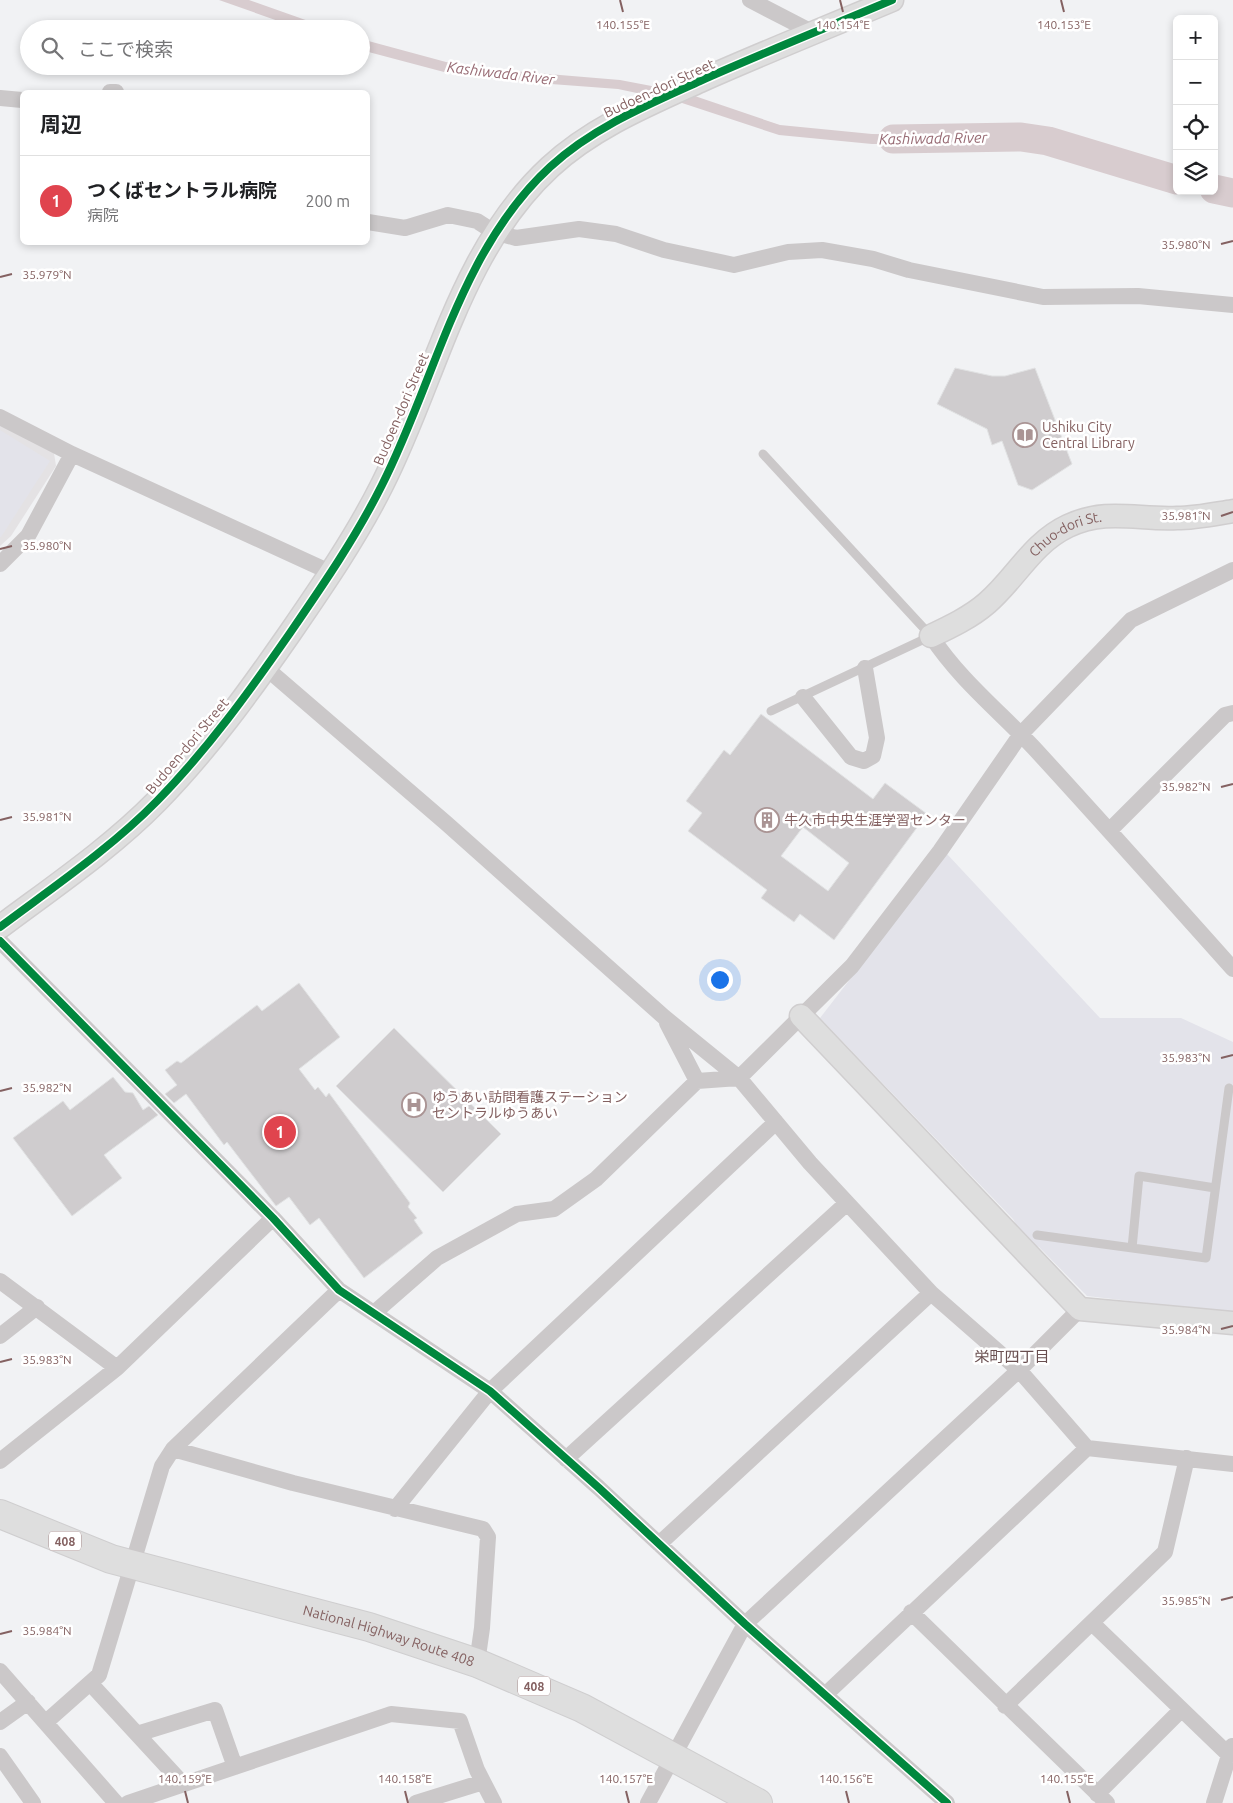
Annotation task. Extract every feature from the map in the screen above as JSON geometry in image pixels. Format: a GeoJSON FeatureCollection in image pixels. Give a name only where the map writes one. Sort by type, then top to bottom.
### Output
{"type":"FeatureCollection","features":[{"type":"Feature","properties":{"kind":"highway","name":"National Highway Route 408"},"geometry":{"type":"LineString","coordinates":[[0,1514],[78,1547],[131,1565],[369,1627],[477,1663],[582,1708],[758,1803]]}},
{"type":"Feature","properties":{"kind":"street"},"geometry":{"type":"LineString","coordinates":[[750,0],[777,6],[814,33]]}},
{"type":"Feature","properties":{"kind":"street","name":"Budoen-dori Street"},"geometry":{"type":"LineString","coordinates":[[0,927],[71,873],[156,803],[224,725],[266,668],[332,573],[359,529],[396,457],[466,288],[494,232],[527,190],[573,147],[644,106],[892,0]]}},
{"type":"Feature","properties":{"kind":"street"},"geometry":{"type":"LineString","coordinates":[[0,98],[20,100]]}},
{"type":"Feature","properties":{"kind":"street"},"geometry":{"type":"LineString","coordinates":[[370,222],[405,228],[448,215],[477,221],[494,232],[516,238],[579,229],[616,234],[664,250],[734,265],[788,252],[822,250],[873,259],[909,270],[1043,297],[1138,296],[1233,305]]}},
{"type":"Feature","properties":{"kind":"street"},"geometry":{"type":"LineString","coordinates":[[0,417],[72,454],[332,573]]}},
{"type":"Feature","properties":{"kind":"street"},"geometry":{"type":"LineString","coordinates":[[0,564],[28,536],[72,454]]}},
{"type":"Feature","properties":{"kind":"street","name":"Chuo-dori St."},"geometry":{"type":"LineString","coordinates":[[932,636],[966,618],[986,604],[1004,586],[1026,557],[1045,540],[1068,526],[1094,517],[1119,514],[1176,518],[1233,511]]}},
{"type":"Feature","properties":{"kind":"street"},"geometry":{"type":"LineString","coordinates":[[374,1313],[436,1258],[517,1214],[554,1209],[596,1179],[697,1080],[739,1078],[852,966],[940,851],[1021,734],[1131,620],[1233,570]]}},
{"type":"Feature","properties":{"kind":"street"},"geometry":{"type":"LineString","coordinates":[[932,636],[950,665],[1021,734],[1110,830],[1233,969]]}},
{"type":"Feature","properties":{"kind":"street"},"geometry":{"type":"LineString","coordinates":[[266,668],[446,823],[664,1017],[739,1078],[810,1163],[931,1293],[1019,1370],[1087,1448],[1233,1464]]}},
{"type":"Feature","properties":{"kind":"street"},"geometry":{"type":"LineString","coordinates":[[803,696],[851,758],[864,761],[873,756],[877,738],[865,668]]}},
{"type":"Feature","properties":{"kind":"street"},"geometry":{"type":"LineString","coordinates":[[1110,830],[1225,715],[1233,713]]}},
{"type":"Feature","properties":{"kind":"street"},"geometry":{"type":"LineString","coordinates":[[0,941],[273,1218],[339,1290],[490,1391],[660,1544],[745,1624],[947,1803]]}},
{"type":"Feature","properties":{"kind":"street"},"geometry":{"type":"LineString","coordinates":[[801,1016],[1080,1309],[1233,1323]]}},
{"type":"Feature","properties":{"kind":"street"},"geometry":{"type":"LineString","coordinates":[[664,1017],[697,1080]]}},
{"type":"Feature","properties":{"kind":"street"},"geometry":{"type":"LineString","coordinates":[[395,1509],[490,1391],[776,1122]]}},
{"type":"Feature","properties":{"kind":"street"},"geometry":{"type":"LineString","coordinates":[[566,1459],[847,1203]]}},
{"type":"Feature","properties":{"kind":"street"},"geometry":{"type":"LineString","coordinates":[[0,1461],[117,1368],[273,1218]]}},
{"type":"Feature","properties":{"kind":"street"},"geometry":{"type":"LineString","coordinates":[[0,1281],[117,1368]]}},
{"type":"Feature","properties":{"kind":"street"},"geometry":{"type":"LineString","coordinates":[[46,1722],[99,1675],[162,1466],[173,1449],[339,1290]]}},
{"type":"Feature","properties":{"kind":"street"},"geometry":{"type":"LineString","coordinates":[[660,1544],[931,1293]]}},
{"type":"Feature","properties":{"kind":"street"},"geometry":{"type":"LineString","coordinates":[[0,1336],[36,1307]]}},
{"type":"Feature","properties":{"kind":"street"},"geometry":{"type":"LineString","coordinates":[[648,1803],[745,1624],[1019,1370],[1080,1309]]}},
{"type":"Feature","properties":{"kind":"street"},"geometry":{"type":"LineString","coordinates":[[826,1694],[1087,1448]]}},
{"type":"Feature","properties":{"kind":"street"},"geometry":{"type":"LineString","coordinates":[[173,1449],[395,1509],[483,1529],[488,1536],[482,1628],[477,1663]]}},
{"type":"Feature","properties":{"kind":"street"},"geometry":{"type":"LineString","coordinates":[[1005,1706],[1165,1552],[1187,1458]]}},
{"type":"Feature","properties":{"kind":"street"},"geometry":{"type":"LineString","coordinates":[[911,1612],[1005,1706],[1102,1798],[1182,1710]]}},
{"type":"Feature","properties":{"kind":"street"},"geometry":{"type":"LineString","coordinates":[[1092,1622],[1182,1710],[1231,1749],[1214,1803]]}},
{"type":"Feature","properties":{"kind":"street"},"geometry":{"type":"LineString","coordinates":[[0,1671],[116,1803]]}},
{"type":"Feature","properties":{"kind":"street"},"geometry":{"type":"LineString","coordinates":[[90,1683],[182,1784]]}},
{"type":"Feature","properties":{"kind":"street"},"geometry":{"type":"LineString","coordinates":[[0,1722],[28,1702]]}},
{"type":"Feature","properties":{"kind":"street"},"geometry":{"type":"LineString","coordinates":[[137,1734],[215,1710],[235,1767]]}},
{"type":"Feature","properties":{"kind":"street"},"geometry":{"type":"LineString","coordinates":[[128,1803],[391,1714],[460,1721],[483,1782],[494,1803]]}},
{"type":"Feature","properties":{"kind":"street"},"geometry":{"type":"LineString","coordinates":[[0,1756],[33,1803]]}},
{"type":"Feature","properties":{"kind":"street"},"geometry":{"type":"LineString","coordinates":[[416,1803],[483,1782]]}},
{"type":"Feature","properties":{"kind":"lane"},"geometry":{"type":"LineString","coordinates":[[763,454],[932,636],[771,711]]}},
{"type":"Feature","properties":{"kind":"lane"},"geometry":{"type":"LineString","coordinates":[[1036,1235],[1206,1258],[1229,1088]]}},
{"type":"Feature","properties":{"kind":"lane"},"geometry":{"type":"LineString","coordinates":[[1132,1248],[1139,1176],[1215,1188]]}},
{"type":"Feature","properties":{"kind":"shaded area"},"geometry":{"type":"Polygon","coordinates":[[[0,425],[54,453],[56,466],[11,536],[0,546],[0,425]]]}},
{"type":"Feature","properties":{"kind":"shaded area"},"geometry":{"type":"Polygon","coordinates":[[[0,430],[50,461],[1,537],[0,537],[0,430]]]}},
{"type":"Feature","properties":{"kind":"shaded area"},"geometry":{"type":"Polygon","coordinates":[[[947,854],[1100,1018],[1181,1018],[1233,1042],[1233,1313],[1087,1296],[1039,1247],[1027,1243],[1013,1219],[820,1018],[947,854]]]}},
{"type":"Feature","properties":{"kind":"water"},"geometry":{"type":"Polygon","coordinates":[[[219,0],[249,0],[306,20],[276,20],[219,0]]]}},
{"type":"Feature","properties":{"kind":"water"},"geometry":{"type":"Polygon","coordinates":[[[370,41],[446,62],[512,71],[620,80],[683,92],[780,125],[872,134],[932,135],[932,144],[872,144],[779,135],[679,102],[618,89],[511,81],[444,72],[370,52],[370,41]]]}},
{"type":"Feature","properties":{"kind":"building","name":"Ushiku City Central Library"},"geometry":{"type":"Polygon","coordinates":[[[955,368],[992,376],[1005,376],[1035,368],[1072,464],[1032,490],[1018,485],[1002,441],[992,445],[987,429],[937,404],[955,368]]]}},
{"type":"Feature","properties":{"kind":"building","name":"牛久市中央生涯学習センター"},"geometry":{"type":"Polygon","coordinates":[[[761,714],[873,799],[885,783],[927,814],[834,940],[800,914],[794,922],[761,898],[767,890],[688,831],[702,813],[686,801],[724,750],[730,755],[761,714]],[[803,827],[781,856],[828,891],[849,863],[803,827]]]}},
{"type":"Feature","properties":{"kind":"building"},"geometry":{"type":"Polygon","coordinates":[[[299,983],[340,1037],[299,1069],[315,1090],[318,1087],[326,1097],[329,1093],[410,1203],[408,1207],[417,1218],[414,1220],[423,1233],[364,1278],[319,1218],[310,1225],[289,1197],[276,1206],[227,1142],[224,1145],[186,1094],[174,1103],[165,1094],[177,1085],[165,1070],[177,1061],[181,1063],[257,1005],[262,1011],[299,983]]]}},
{"type":"Feature","properties":{"kind":"building","name":"ゆうあい訪問看護ステーション セントラルゆうあい"},"geometry":{"type":"Polygon","coordinates":[[[394,1028],[501,1134],[443,1192],[336,1086],[394,1028]]]}},
{"type":"Feature","properties":{"kind":"building"},"geometry":{"type":"Polygon","coordinates":[[[113,1077],[125,1092],[133,1093],[143,1110],[149,1106],[158,1115],[104,1155],[122,1178],[72,1216],[13,1138],[63,1101],[70,1110],[113,1077]]]}},
{"type":"Feature","properties":{"kind":"waterway","name":"Kashiwada River"},"geometry":{"type":"LineString","coordinates":[[893,139],[1021,137],[1048,141],[1173,179]]}},
{"type":"Feature","properties":{"kind":"waterway","name":"Kashiwada River"},"geometry":{"type":"LineString","coordinates":[[1218,190],[1233,193]]}},
{"type":"Feature","properties":{"kind":"cycle path"},"geometry":{"type":"LineString","coordinates":[[0,927],[81,867],[157,801],[193,762],[259,677],[327,579],[372,504],[401,444],[452,318],[471,277],[493,237],[519,200],[550,167],[584,140],[640,108],[892,0]]}},
{"type":"Feature","properties":{"kind":"cycle path"},"geometry":{"type":"LineString","coordinates":[[0,941],[273,1218],[339,1290],[490,1391],[599,1488],[745,1624],[947,1803]]}},
{"type":"Feature","properties":{"kind":"place","name":"Ushiku City Central Library"},"geometry":{"type":"Point","coordinates":[1025,435]}},
{"type":"Feature","properties":{"kind":"place","name":"牛久市中央生涯学習センター"},"geometry":{"type":"Point","coordinates":[767,820]}},
{"type":"Feature","properties":{"kind":"place","name":"ゆうあい訪問看護ステーション セントラルゆうあい"},"geometry":{"type":"Point","coordinates":[414,1105]}},
{"type":"Feature","properties":{"kind":"place","name":"つくばセントラル病院"},"geometry":{"type":"Point","coordinates":[280,1132]}},
{"type":"Feature","properties":{"kind":"district","name":"栄町四丁目"},"geometry":{"type":"Point","coordinates":[1012,1356]}}]}
